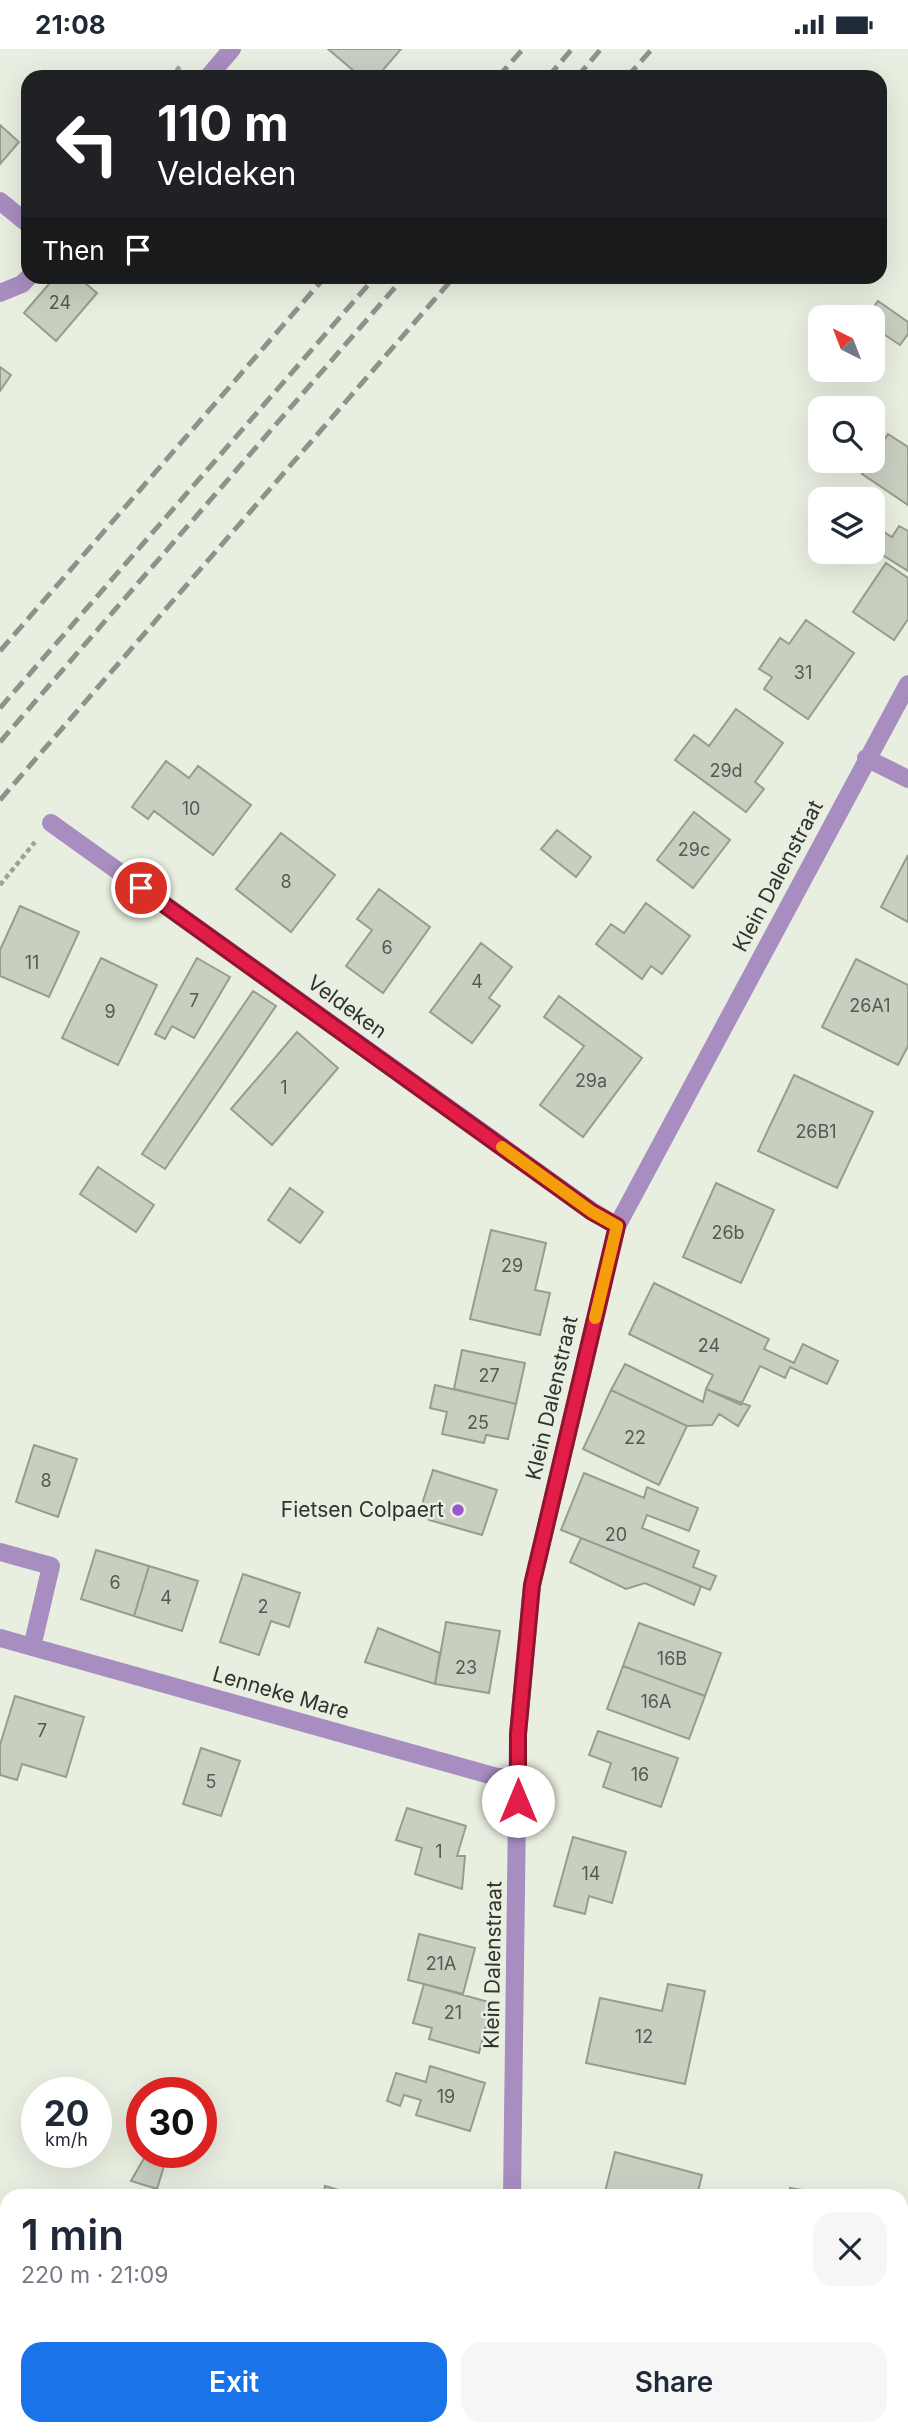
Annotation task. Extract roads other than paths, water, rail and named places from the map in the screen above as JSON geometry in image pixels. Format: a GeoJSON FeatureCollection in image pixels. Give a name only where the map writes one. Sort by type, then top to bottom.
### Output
{"type":"FeatureCollection","features":[{"type":"Feature","properties":{"kind":"street"},"geometry":{"type":"LineString","coordinates":[[213,70],[229,50]]}},
{"type":"Feature","properties":{"kind":"street"},"geometry":{"type":"LineString","coordinates":[[0,201],[21,218]]}},
{"type":"Feature","properties":{"kind":"street"},"geometry":{"type":"LineString","coordinates":[[0,293],[22,284]]}},
{"type":"Feature","properties":{"kind":"street","name":"Klein Dalenstraat"},"geometry":{"type":"LineString","coordinates":[[512,2189],[518,1734],[532,1585],[617,1226],[908,684]]}},
{"type":"Feature","properties":{"kind":"street"},"geometry":{"type":"LineString","coordinates":[[866,758],[908,779]]}},
{"type":"Feature","properties":{"kind":"street","name":"Veldeken"},"geometry":{"type":"LineString","coordinates":[[51,823],[592,1212],[617,1226]]}},
{"type":"Feature","properties":{"kind":"street"},"geometry":{"type":"LineString","coordinates":[[0,1552],[51,1566],[32,1647]]}},
{"type":"Feature","properties":{"kind":"street","name":"Lenneke Mare"},"geometry":{"type":"LineString","coordinates":[[0,1638],[497,1777],[518,1777]]}},
{"type":"Feature","properties":{"kind":"railway"},"geometry":{"type":"LineString","coordinates":[[504,70],[523,49]]}},
{"type":"Feature","properties":{"kind":"railway"},"geometry":{"type":"LineString","coordinates":[[554,70],[572,49]]}},
{"type":"Feature","properties":{"kind":"railway"},"geometry":{"type":"LineString","coordinates":[[583,70],[601,49]]}},
{"type":"Feature","properties":{"kind":"railway"},"geometry":{"type":"LineString","coordinates":[[633,70],[652,49]]}},
{"type":"Feature","properties":{"kind":"railway"},"geometry":{"type":"LineString","coordinates":[[0,651],[319,284]]}},
{"type":"Feature","properties":{"kind":"railway"},"geometry":{"type":"LineString","coordinates":[[0,708],[369,284]]}},
{"type":"Feature","properties":{"kind":"railway"},"geometry":{"type":"LineString","coordinates":[[0,742],[398,284]]}},
{"type":"Feature","properties":{"kind":"railway"},"geometry":{"type":"LineString","coordinates":[[0,800],[448,284]]}},
{"type":"Feature","properties":{"kind":"place","name":"Fietsen Colpaert"},"geometry":{"type":"Point","coordinates":[458,1510]}}]}
